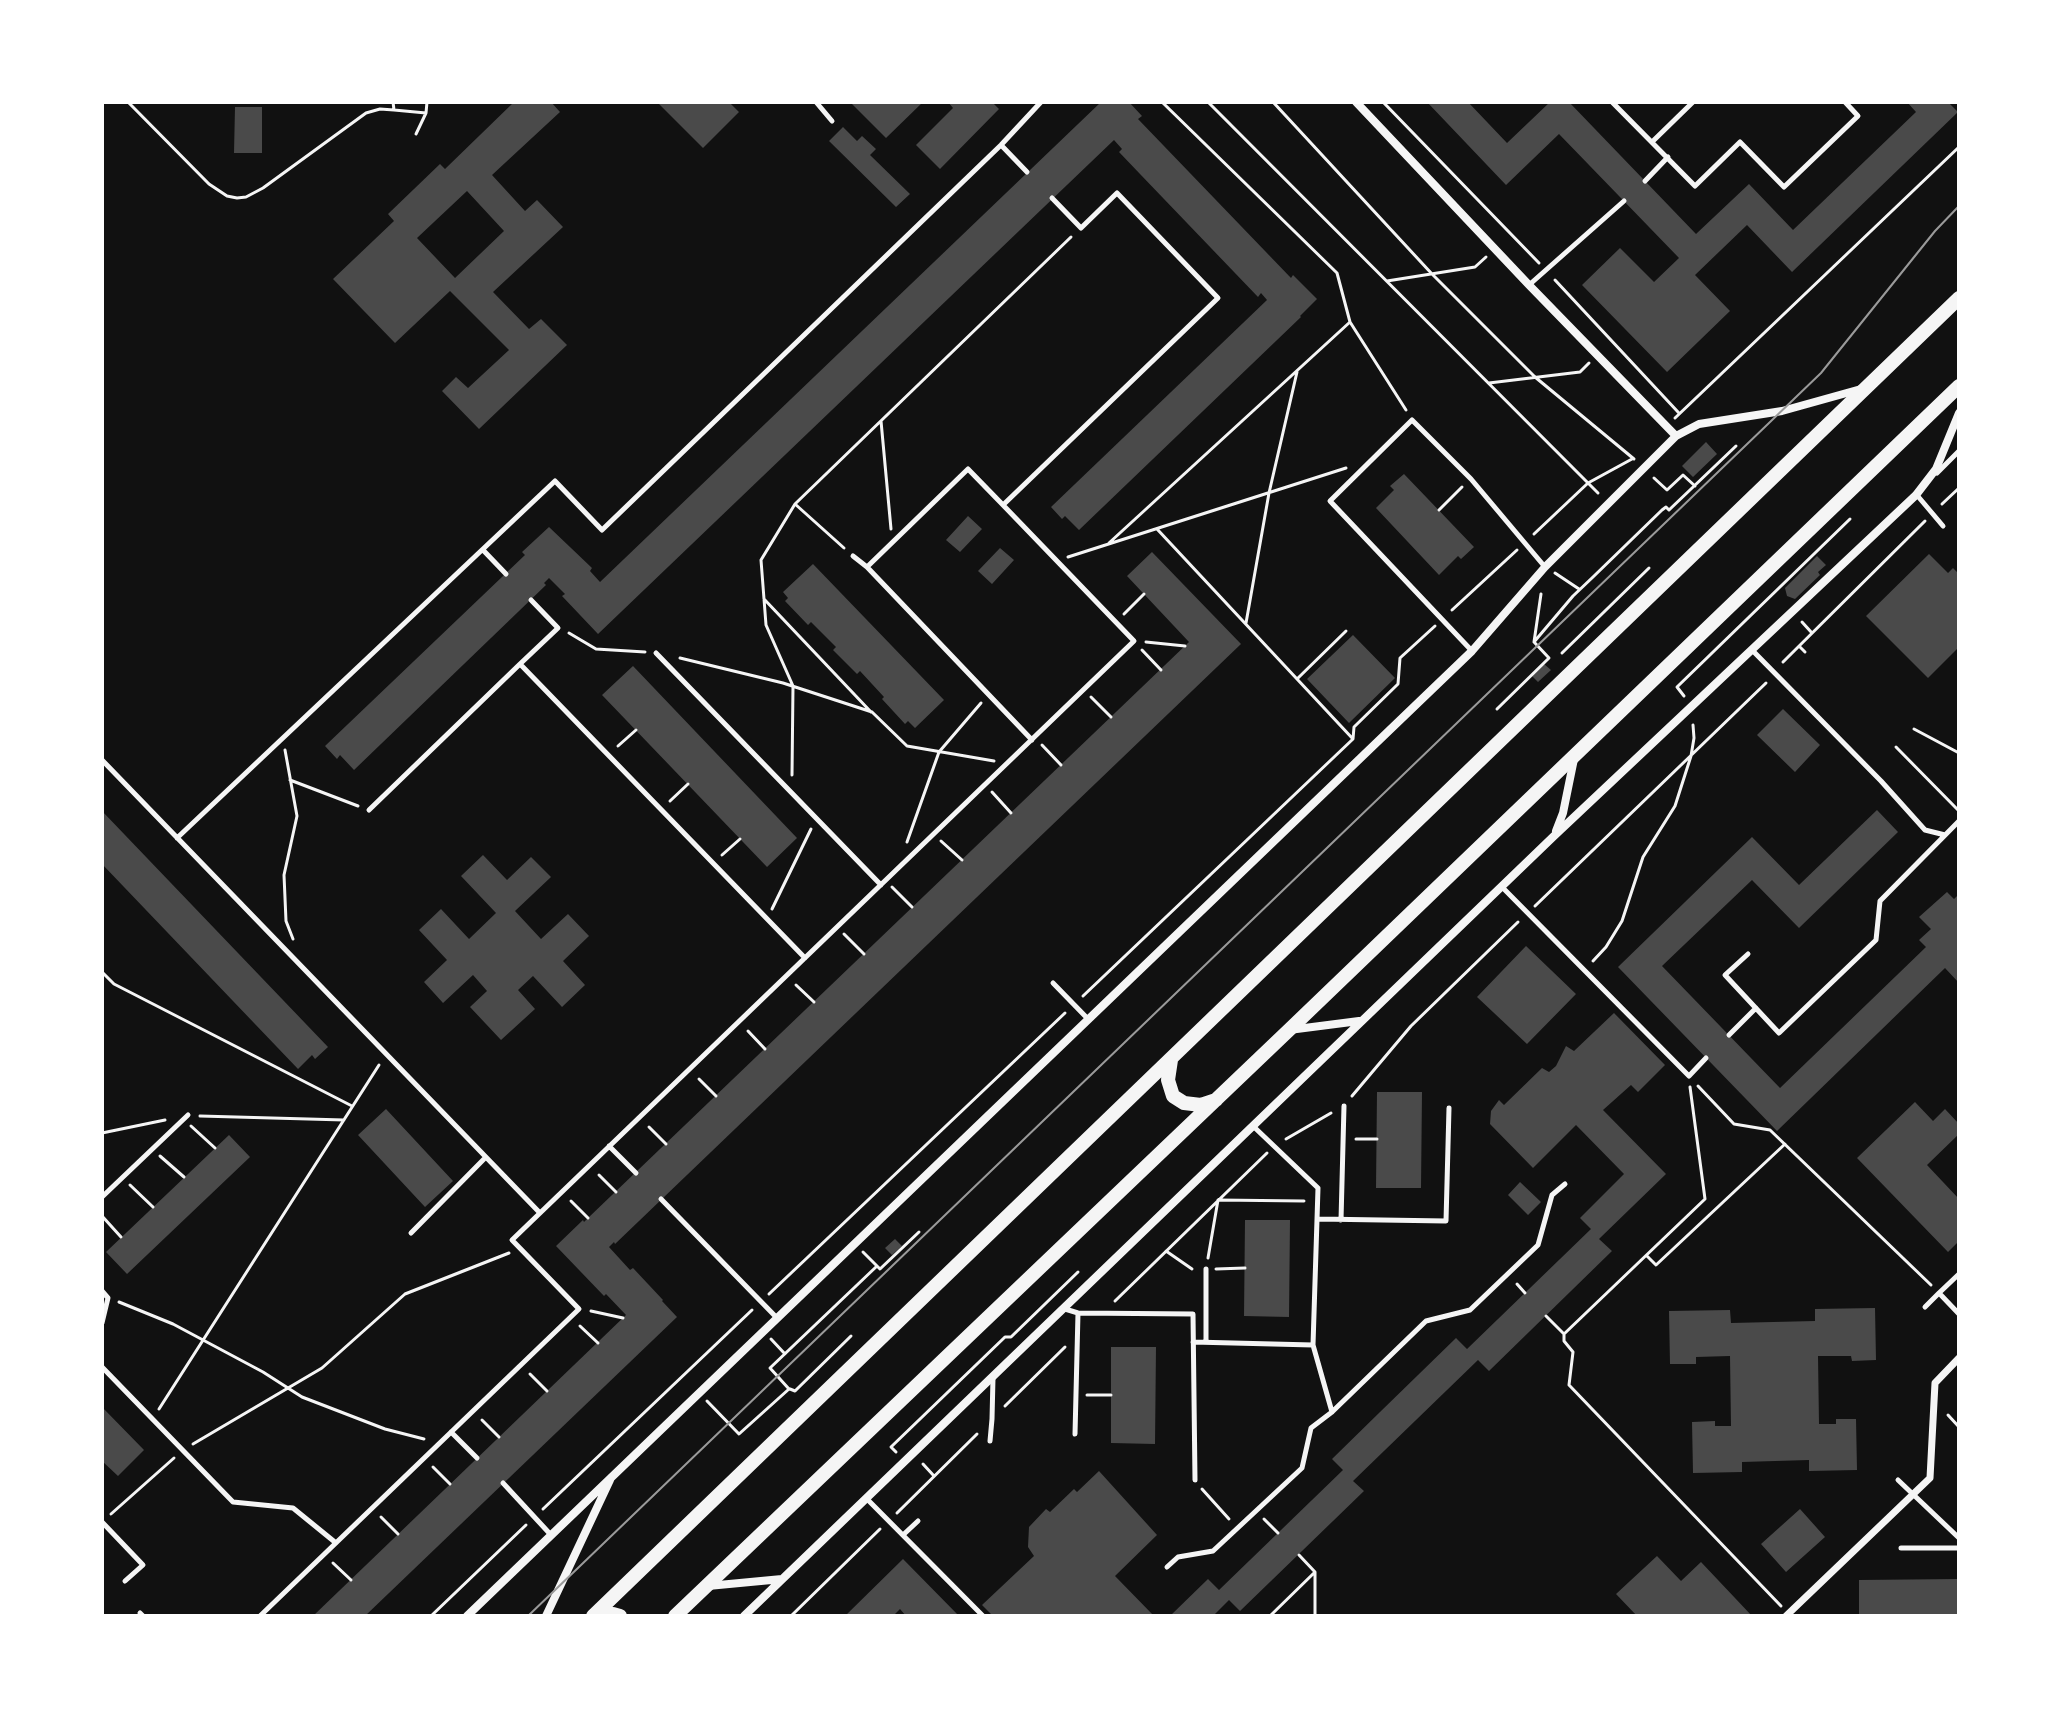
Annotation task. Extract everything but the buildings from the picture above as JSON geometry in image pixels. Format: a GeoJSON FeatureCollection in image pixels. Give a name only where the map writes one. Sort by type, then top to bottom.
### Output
{"type":"FeatureCollection","features":[{"type":"Feature","properties":{"kind":"main road"},"geometry":{"type":"LineString","coordinates":[[593,1616],[1959,298]]}},
{"type":"Feature","properties":{"kind":"main road"},"geometry":{"type":"LineString","coordinates":[[675,1616],[1959,386]]}},
{"type":"Feature","properties":{"kind":"main road"},"geometry":{"type":"LineString","coordinates":[[1171,1059],[1168,1080],[1173,1096],[1184,1103],[1201,1105],[1217,1099]]}},
{"type":"Feature","properties":{"kind":"main road"},"geometry":{"type":"LineString","coordinates":[[609,1616],[620,1616]]}},
{"type":"Feature","properties":{"kind":"street"},"geometry":{"type":"LineString","coordinates":[[1356,102],[1676,436]]}},
{"type":"Feature","properties":{"kind":"street"},"geometry":{"type":"LineString","coordinates":[[467,1616],[1472,651],[1545,567],[1676,436],[1699,424],[1782,411],[1866,388]]}},
{"type":"Feature","properties":{"kind":"street"},"geometry":{"type":"LineString","coordinates":[[744,1616],[1554,836],[1916,495],[1936,469],[1959,413]]}},
{"type":"Feature","properties":{"kind":"street"},"geometry":{"type":"LineString","coordinates":[[1554,836],[1563,813],[1575,754]]}},
{"type":"Feature","properties":{"kind":"street"},"geometry":{"type":"LineString","coordinates":[[1289,1030],[1361,1021]]}},
{"type":"Feature","properties":{"kind":"street"},"geometry":{"type":"LineString","coordinates":[[1787,1615],[1930,1478],[1935,1383],[1959,1358]]}},
{"type":"Feature","properties":{"kind":"street"},"geometry":{"type":"LineString","coordinates":[[546,1616],[612,1476]]}},
{"type":"Feature","properties":{"kind":"street"},"geometry":{"type":"LineString","coordinates":[[707,1586],[782,1579]]}},
{"type":"Feature","properties":{"kind":"lane"},"geometry":{"type":"LineString","coordinates":[[816,102],[832,121]]}},
{"type":"Feature","properties":{"kind":"lane"},"geometry":{"type":"LineString","coordinates":[[177,838],[555,481],[602,530],[1001,145],[1041,102]]}},
{"type":"Feature","properties":{"kind":"lane"},"geometry":{"type":"LineString","coordinates":[[1612,102],[1695,186],[1740,142],[1784,187],[1858,116],[1845,102]]}},
{"type":"Feature","properties":{"kind":"lane"},"geometry":{"type":"LineString","coordinates":[[1652,142],[1693,102]]}},
{"type":"Feature","properties":{"kind":"lane"},"geometry":{"type":"LineString","coordinates":[[1001,145],[1027,172]]}},
{"type":"Feature","properties":{"kind":"lane"},"geometry":{"type":"LineString","coordinates":[[1645,181],[1668,157]]}},
{"type":"Feature","properties":{"kind":"lane"},"geometry":{"type":"LineString","coordinates":[[1003,505],[1218,298],[1117,193],[1081,228],[1052,198]]}},
{"type":"Feature","properties":{"kind":"lane"},"geometry":{"type":"LineString","coordinates":[[1529,285],[1624,201]]}},
{"type":"Feature","properties":{"kind":"lane"},"geometry":{"type":"LineString","coordinates":[[1472,651],[1330,501],[1412,420],[1471,479],[1545,567]]}},
{"type":"Feature","properties":{"kind":"lane"},"geometry":{"type":"LineString","coordinates":[[1943,526],[1916,495],[1959,451]]}},
{"type":"Feature","properties":{"kind":"lane"},"geometry":{"type":"LineString","coordinates":[[260,1616],[579,1309],[512,1240],[1134,641],[968,469],[867,567]]}},
{"type":"Feature","properties":{"kind":"lane"},"geometry":{"type":"LineString","coordinates":[[483,550],[506,574]]}},
{"type":"Feature","properties":{"kind":"lane"},"geometry":{"type":"LineString","coordinates":[[853,556],[1033,738]]}},
{"type":"Feature","properties":{"kind":"lane"},"geometry":{"type":"LineString","coordinates":[[369,810],[558,628],[531,600]]}},
{"type":"Feature","properties":{"kind":"lane"},"geometry":{"type":"LineString","coordinates":[[1752,650],[1925,830],[1945,835]]}},
{"type":"Feature","properties":{"kind":"lane"},"geometry":{"type":"LineString","coordinates":[[656,653],[883,883]]}},
{"type":"Feature","properties":{"kind":"lane"},"geometry":{"type":"LineString","coordinates":[[520,664],[805,958]]}},
{"type":"Feature","properties":{"kind":"lane"},"geometry":{"type":"LineString","coordinates":[[102,760],[540,1213]]}},
{"type":"Feature","properties":{"kind":"lane"},"geometry":{"type":"LineString","coordinates":[[1748,954],[1725,975],[1779,1033],[1876,940],[1880,901],[1959,821]]}},
{"type":"Feature","properties":{"kind":"lane"},"geometry":{"type":"LineString","coordinates":[[1501,887],[1689,1076],[1706,1058]]}},
{"type":"Feature","properties":{"kind":"lane"},"geometry":{"type":"LineString","coordinates":[[1053,983],[1088,1019]]}},
{"type":"Feature","properties":{"kind":"lane"},"geometry":{"type":"LineString","coordinates":[[1729,1035],[1756,1008]]}},
{"type":"Feature","properties":{"kind":"lane"},"geometry":{"type":"LineString","coordinates":[[1341,1220],[1344,1106]]}},
{"type":"Feature","properties":{"kind":"lane"},"geometry":{"type":"LineString","coordinates":[[1318,1219],[1446,1221],[1449,1108]]}},
{"type":"Feature","properties":{"kind":"lane"},"geometry":{"type":"LineString","coordinates":[[102,1197],[186,1117]]}},
{"type":"Feature","properties":{"kind":"lane"},"geometry":{"type":"LineString","coordinates":[[1253,1126],[1318,1188],[1313,1345],[1332,1412]]}},
{"type":"Feature","properties":{"kind":"lane"},"geometry":{"type":"LineString","coordinates":[[609,1146],[636,1173]]}},
{"type":"Feature","properties":{"kind":"lane"},"geometry":{"type":"LineString","coordinates":[[411,1233],[485,1158]]}},
{"type":"Feature","properties":{"kind":"lane"},"geometry":{"type":"LineString","coordinates":[[1167,1567],[1178,1557],[1213,1551],[1302,1468],[1311,1428],[1332,1412],[1426,1321],[1470,1310],[1538,1245],[1552,1195],[1565,1184]]}},
{"type":"Feature","properties":{"kind":"lane"},"geometry":{"type":"LineString","coordinates":[[661,1199],[777,1318]]}},
{"type":"Feature","properties":{"kind":"lane"},"geometry":{"type":"LineString","coordinates":[[1206,1269],[1206,1342]]}},
{"type":"Feature","properties":{"kind":"lane"},"geometry":{"type":"LineString","coordinates":[[1925,1307],[1959,1274]]}},
{"type":"Feature","properties":{"kind":"lane"},"geometry":{"type":"LineString","coordinates":[[102,1291],[108,1298],[102,1323]]}},
{"type":"Feature","properties":{"kind":"lane"},"geometry":{"type":"LineString","coordinates":[[1939,1293],[1959,1314]]}},
{"type":"Feature","properties":{"kind":"lane"},"geometry":{"type":"LineString","coordinates":[[1063,1308],[1078,1313],[1193,1314],[1195,1480]]}},
{"type":"Feature","properties":{"kind":"lane"},"geometry":{"type":"LineString","coordinates":[[1075,1434],[1078,1313]]}},
{"type":"Feature","properties":{"kind":"lane"},"geometry":{"type":"LineString","coordinates":[[1193,1342],[1313,1345]]}},
{"type":"Feature","properties":{"kind":"lane"},"geometry":{"type":"LineString","coordinates":[[102,1367],[233,1502],[293,1508],[336,1543]]}},
{"type":"Feature","properties":{"kind":"lane"},"geometry":{"type":"LineString","coordinates":[[990,1441],[993,1376]]}},
{"type":"Feature","properties":{"kind":"lane"},"geometry":{"type":"LineString","coordinates":[[451,1432],[477,1458]]}},
{"type":"Feature","properties":{"kind":"lane"},"geometry":{"type":"LineString","coordinates":[[1898,1480],[1959,1538]]}},
{"type":"Feature","properties":{"kind":"lane"},"geometry":{"type":"LineString","coordinates":[[503,1483],[551,1535]]}},
{"type":"Feature","properties":{"kind":"lane"},"geometry":{"type":"LineString","coordinates":[[866,1498],[983,1616]]}},
{"type":"Feature","properties":{"kind":"lane"},"geometry":{"type":"LineString","coordinates":[[903,1535],[918,1521]]}},
{"type":"Feature","properties":{"kind":"lane"},"geometry":{"type":"LineString","coordinates":[[102,1522],[143,1565],[125,1581]]}},
{"type":"Feature","properties":{"kind":"lane"},"geometry":{"type":"LineString","coordinates":[[1901,1548],[1959,1548]]}},
{"type":"Feature","properties":{"kind":"path"},"geometry":{"type":"LineString","coordinates":[[128,102],[209,184],[227,196],[237,198],[263,188],[366,113],[380,109],[426,113]]}},
{"type":"Feature","properties":{"kind":"path"},"geometry":{"type":"LineString","coordinates":[[393,102],[394,110]]}},
{"type":"Feature","properties":{"kind":"path"},"geometry":{"type":"LineString","coordinates":[[416,134],[426,113],[427,102]]}},
{"type":"Feature","properties":{"kind":"path"},"geometry":{"type":"LineString","coordinates":[[1162,102],[1337,273],[1350,322],[1412,420]]}},
{"type":"Feature","properties":{"kind":"path"},"geometry":{"type":"LineString","coordinates":[[1208,102],[1610,504]]}},
{"type":"Feature","properties":{"kind":"path"},"geometry":{"type":"LineString","coordinates":[[431,1616],[1353,739],[1354,727],[1398,684],[1400,658],[1588,483],[1633,458],[1535,377],[1432,274],[1273,102]]}},
{"type":"Feature","properties":{"kind":"path"},"geometry":{"type":"LineString","coordinates":[[1383,102],[1679,413]]}},
{"type":"Feature","properties":{"kind":"path"},"geometry":{"type":"LineString","coordinates":[[1666,427],[1959,147]]}},
{"type":"Feature","properties":{"kind":"path"},"geometry":{"type":"LineString","coordinates":[[792,793],[793,686],[766,625],[761,560],[795,504],[1081,228]]}},
{"type":"Feature","properties":{"kind":"path"},"geometry":{"type":"LineString","coordinates":[[1387,281],[1475,267],[1511,234]]}},
{"type":"Feature","properties":{"kind":"path"},"geometry":{"type":"LineString","coordinates":[[1109,543],[1350,322]]}},
{"type":"Feature","properties":{"kind":"path"},"geometry":{"type":"LineString","coordinates":[[1489,383],[1580,372],[1611,341]]}},
{"type":"Feature","properties":{"kind":"path"},"geometry":{"type":"LineString","coordinates":[[1245,625],[1269,493],[1297,372]]}},
{"type":"Feature","properties":{"kind":"path"},"geometry":{"type":"LineString","coordinates":[[881,421],[893,542]]}},
{"type":"Feature","properties":{"kind":"path"},"geometry":{"type":"LineString","coordinates":[[1534,642],[1580,590],[1662,510],[1666,507],[1669,510],[1736,446]]}},
{"type":"Feature","properties":{"kind":"path"},"geometry":{"type":"LineString","coordinates":[[1056,561],[1372,460]]}},
{"type":"Feature","properties":{"kind":"path"},"geometry":{"type":"LineString","coordinates":[[1644,468],[1667,490],[1683,475],[1695,486]]}},
{"type":"Feature","properties":{"kind":"path"},"geometry":{"type":"LineString","coordinates":[[1439,510],[1471,479]]}},
{"type":"Feature","properties":{"kind":"path"},"geometry":{"type":"LineString","coordinates":[[1103,1313],[1274,1146],[1344,1106],[1411,1026],[1765,685],[1773,671],[1959,488]]}},
{"type":"Feature","properties":{"kind":"path"},"geometry":{"type":"LineString","coordinates":[[795,504],[853,556]]}},
{"type":"Feature","properties":{"kind":"path"},"geometry":{"type":"LineString","coordinates":[[1584,970],[1606,947],[1622,921],[1643,857],[1675,806],[1694,738],[1691,705],[1677,687],[1850,519]]}},
{"type":"Feature","properties":{"kind":"path"},"geometry":{"type":"LineString","coordinates":[[1157,529],[1353,739]]}},
{"type":"Feature","properties":{"kind":"path"},"geometry":{"type":"LineString","coordinates":[[1534,642],[1545,567],[1580,590]]}},
{"type":"Feature","properties":{"kind":"path"},"geometry":{"type":"LineString","coordinates":[[1562,653],[1649,568]]}},
{"type":"Feature","properties":{"kind":"path"},"geometry":{"type":"LineString","coordinates":[[1116,622],[1144,594]]}},
{"type":"Feature","properties":{"kind":"path"},"geometry":{"type":"LineString","coordinates":[[764,599],[907,746],[1007,763]]}},
{"type":"Feature","properties":{"kind":"path"},"geometry":{"type":"LineString","coordinates":[[558,628],[596,649],[656,653],[793,686],[872,712]]}},
{"type":"Feature","properties":{"kind":"path"},"geometry":{"type":"LineString","coordinates":[[1297,679],[1346,631]]}},
{"type":"Feature","properties":{"kind":"path"},"geometry":{"type":"LineString","coordinates":[[1134,641],[1185,646]]}},
{"type":"Feature","properties":{"kind":"path"},"geometry":{"type":"LineString","coordinates":[[1134,641],[1161,670]]}},
{"type":"Feature","properties":{"kind":"path"},"geometry":{"type":"LineString","coordinates":[[1497,709],[1549,658],[1534,642]]}},
{"type":"Feature","properties":{"kind":"path"},"geometry":{"type":"LineString","coordinates":[[1799,646],[1805,652]]}},
{"type":"Feature","properties":{"kind":"path"},"geometry":{"type":"LineString","coordinates":[[1084,690],[1111,717]]}},
{"type":"Feature","properties":{"kind":"path"},"geometry":{"type":"LineString","coordinates":[[898,868],[939,752],[988,694]]}},
{"type":"Feature","properties":{"kind":"path"},"geometry":{"type":"LineString","coordinates":[[1914,729],[1959,753]]}},
{"type":"Feature","properties":{"kind":"path"},"geometry":{"type":"LineString","coordinates":[[608,755],[636,730]]}},
{"type":"Feature","properties":{"kind":"path"},"geometry":{"type":"LineString","coordinates":[[1033,738],[1061,765]]}},
{"type":"Feature","properties":{"kind":"path"},"geometry":{"type":"LineString","coordinates":[[283,739],[297,816],[284,875],[286,921],[306,972]]}},
{"type":"Feature","properties":{"kind":"path"},"geometry":{"type":"LineString","coordinates":[[1896,747],[1959,811]]}},
{"type":"Feature","properties":{"kind":"path"},"geometry":{"type":"LineString","coordinates":[[290,780],[369,810]]}},
{"type":"Feature","properties":{"kind":"path"},"geometry":{"type":"LineString","coordinates":[[661,810],[688,784]]}},
{"type":"Feature","properties":{"kind":"path"},"geometry":{"type":"LineString","coordinates":[[985,785],[1011,813]]}},
{"type":"Feature","properties":{"kind":"path"},"geometry":{"type":"LineString","coordinates":[[767,919],[816,818]]}},
{"type":"Feature","properties":{"kind":"path"},"geometry":{"type":"LineString","coordinates":[[934,834],[962,860]]}},
{"type":"Feature","properties":{"kind":"path"},"geometry":{"type":"LineString","coordinates":[[713,864],[740,839]]}},
{"type":"Feature","properties":{"kind":"path"},"geometry":{"type":"LineString","coordinates":[[883,883],[912,907]]}},
{"type":"Feature","properties":{"kind":"path"},"geometry":{"type":"LineString","coordinates":[[837,927],[864,954]]}},
{"type":"Feature","properties":{"kind":"path"},"geometry":{"type":"LineString","coordinates":[[102,972],[114,984],[352,1106]]}},
{"type":"Feature","properties":{"kind":"path"},"geometry":{"type":"LineString","coordinates":[[786,976],[814,1002]]}},
{"type":"Feature","properties":{"kind":"path"},"geometry":{"type":"LineString","coordinates":[[739,1022],[765,1049]]}},
{"type":"Feature","properties":{"kind":"path"},"geometry":{"type":"LineString","coordinates":[[153,1419],[386,1054]]}},
{"type":"Feature","properties":{"kind":"path"},"geometry":{"type":"LineString","coordinates":[[689,1070],[716,1096]]}},
{"type":"Feature","properties":{"kind":"path"},"geometry":{"type":"LineString","coordinates":[[1689,1076],[1734,1124],[1770,1130],[1939,1293]]}},
{"type":"Feature","properties":{"kind":"path"},"geometry":{"type":"LineString","coordinates":[[1564,1334],[1705,1199],[1689,1076]]}},
{"type":"Feature","properties":{"kind":"path"},"geometry":{"type":"LineString","coordinates":[[102,1133],[186,1117],[344,1120]]}},
{"type":"Feature","properties":{"kind":"path"},"geometry":{"type":"LineString","coordinates":[[186,1117],[215,1148]]}},
{"type":"Feature","properties":{"kind":"path"},"geometry":{"type":"LineString","coordinates":[[639,1117],[666,1144]]}},
{"type":"Feature","properties":{"kind":"path"},"geometry":{"type":"LineString","coordinates":[[1343,1139],[1377,1139]]}},
{"type":"Feature","properties":{"kind":"path"},"geometry":{"type":"LineString","coordinates":[[1647,1256],[1656,1265],[1785,1144]]}},
{"type":"Feature","properties":{"kind":"path"},"geometry":{"type":"LineString","coordinates":[[153,1149],[184,1177]]}},
{"type":"Feature","properties":{"kind":"path"},"geometry":{"type":"LineString","coordinates":[[589,1166],[616,1192]]}},
{"type":"Feature","properties":{"kind":"path"},"geometry":{"type":"LineString","coordinates":[[123,1178],[153,1207]]}},
{"type":"Feature","properties":{"kind":"path"},"geometry":{"type":"LineString","coordinates":[[562,1192],[588,1218]]}},
{"type":"Feature","properties":{"kind":"path"},"geometry":{"type":"LineString","coordinates":[[1218,1200],[1318,1201]]}},
{"type":"Feature","properties":{"kind":"path"},"geometry":{"type":"LineString","coordinates":[[1206,1269],[1218,1200]]}},
{"type":"Feature","properties":{"kind":"path"},"geometry":{"type":"LineString","coordinates":[[102,1216],[121,1237]]}},
{"type":"Feature","properties":{"kind":"path"},"geometry":{"type":"LineString","coordinates":[[855,1243],[880,1269],[919,1232]]}},
{"type":"Feature","properties":{"kind":"path"},"geometry":{"type":"LineString","coordinates":[[102,1522],[183,1450],[322,1368],[405,1294],[521,1248]]}},
{"type":"Feature","properties":{"kind":"path"},"geometry":{"type":"LineString","coordinates":[[1166,1251],[1190,1268],[1245,1268]]}},
{"type":"Feature","properties":{"kind":"path"},"geometry":{"type":"LineString","coordinates":[[851,1336],[795,1391],[789,1389],[770,1368],[877,1266]]}},
{"type":"Feature","properties":{"kind":"path"},"geometry":{"type":"LineString","coordinates":[[891,1447],[1005,1337],[1011,1337],[1078,1272]]}},
{"type":"Feature","properties":{"kind":"path"},"geometry":{"type":"LineString","coordinates":[[108,1298],[173,1324],[263,1372],[302,1397],[385,1429],[440,1443]]}},
{"type":"Feature","properties":{"kind":"path"},"geometry":{"type":"LineString","coordinates":[[579,1309],[623,1318]]}},
{"type":"Feature","properties":{"kind":"path"},"geometry":{"type":"LineString","coordinates":[[1546,1316],[1564,1334],[1564,1341],[1573,1352],[1569,1385],[1787,1615]]}},
{"type":"Feature","properties":{"kind":"path"},"geometry":{"type":"LineString","coordinates":[[571,1317],[598,1343]]}},
{"type":"Feature","properties":{"kind":"path"},"geometry":{"type":"LineString","coordinates":[[791,1616],[1077,1335]]}},
{"type":"Feature","properties":{"kind":"path"},"geometry":{"type":"LineString","coordinates":[[520,1366],[547,1391]]}},
{"type":"Feature","properties":{"kind":"path"},"geometry":{"type":"LineString","coordinates":[[699,1393],[739,1434],[789,1389]]}},
{"type":"Feature","properties":{"kind":"path"},"geometry":{"type":"LineString","coordinates":[[1076,1394],[1111,1395]]}},
{"type":"Feature","properties":{"kind":"path"},"geometry":{"type":"LineString","coordinates":[[473,1411],[499,1437]]}},
{"type":"Feature","properties":{"kind":"path"},"geometry":{"type":"LineString","coordinates":[[425,1458],[450,1484]]}},
{"type":"Feature","properties":{"kind":"path"},"geometry":{"type":"LineString","coordinates":[[922,1462],[934,1476]]}},
{"type":"Feature","properties":{"kind":"path"},"geometry":{"type":"LineString","coordinates":[[1195,1480],[1237,1528]]}},
{"type":"Feature","properties":{"kind":"path"},"geometry":{"type":"LineString","coordinates":[[372,1509],[398,1534]]}},
{"type":"Feature","properties":{"kind":"path"},"geometry":{"type":"LineString","coordinates":[[1255,1510],[1278,1533]]}},
{"type":"Feature","properties":{"kind":"path"},"geometry":{"type":"LineString","coordinates":[[324,1555],[351,1580]]}},
{"type":"Feature","properties":{"kind":"path"},"geometry":{"type":"LineString","coordinates":[[1299,1555],[1315,1572],[1315,1616]]}},
{"type":"Feature","properties":{"kind":"path"},"geometry":{"type":"LineString","coordinates":[[1270,1616],[1315,1572]]}},
{"type":"Feature","properties":{"kind":"tram line"},"geometry":{"type":"LineString","coordinates":[[528,1616],[1821,373],[1935,231],[1959,206]]}}]}
